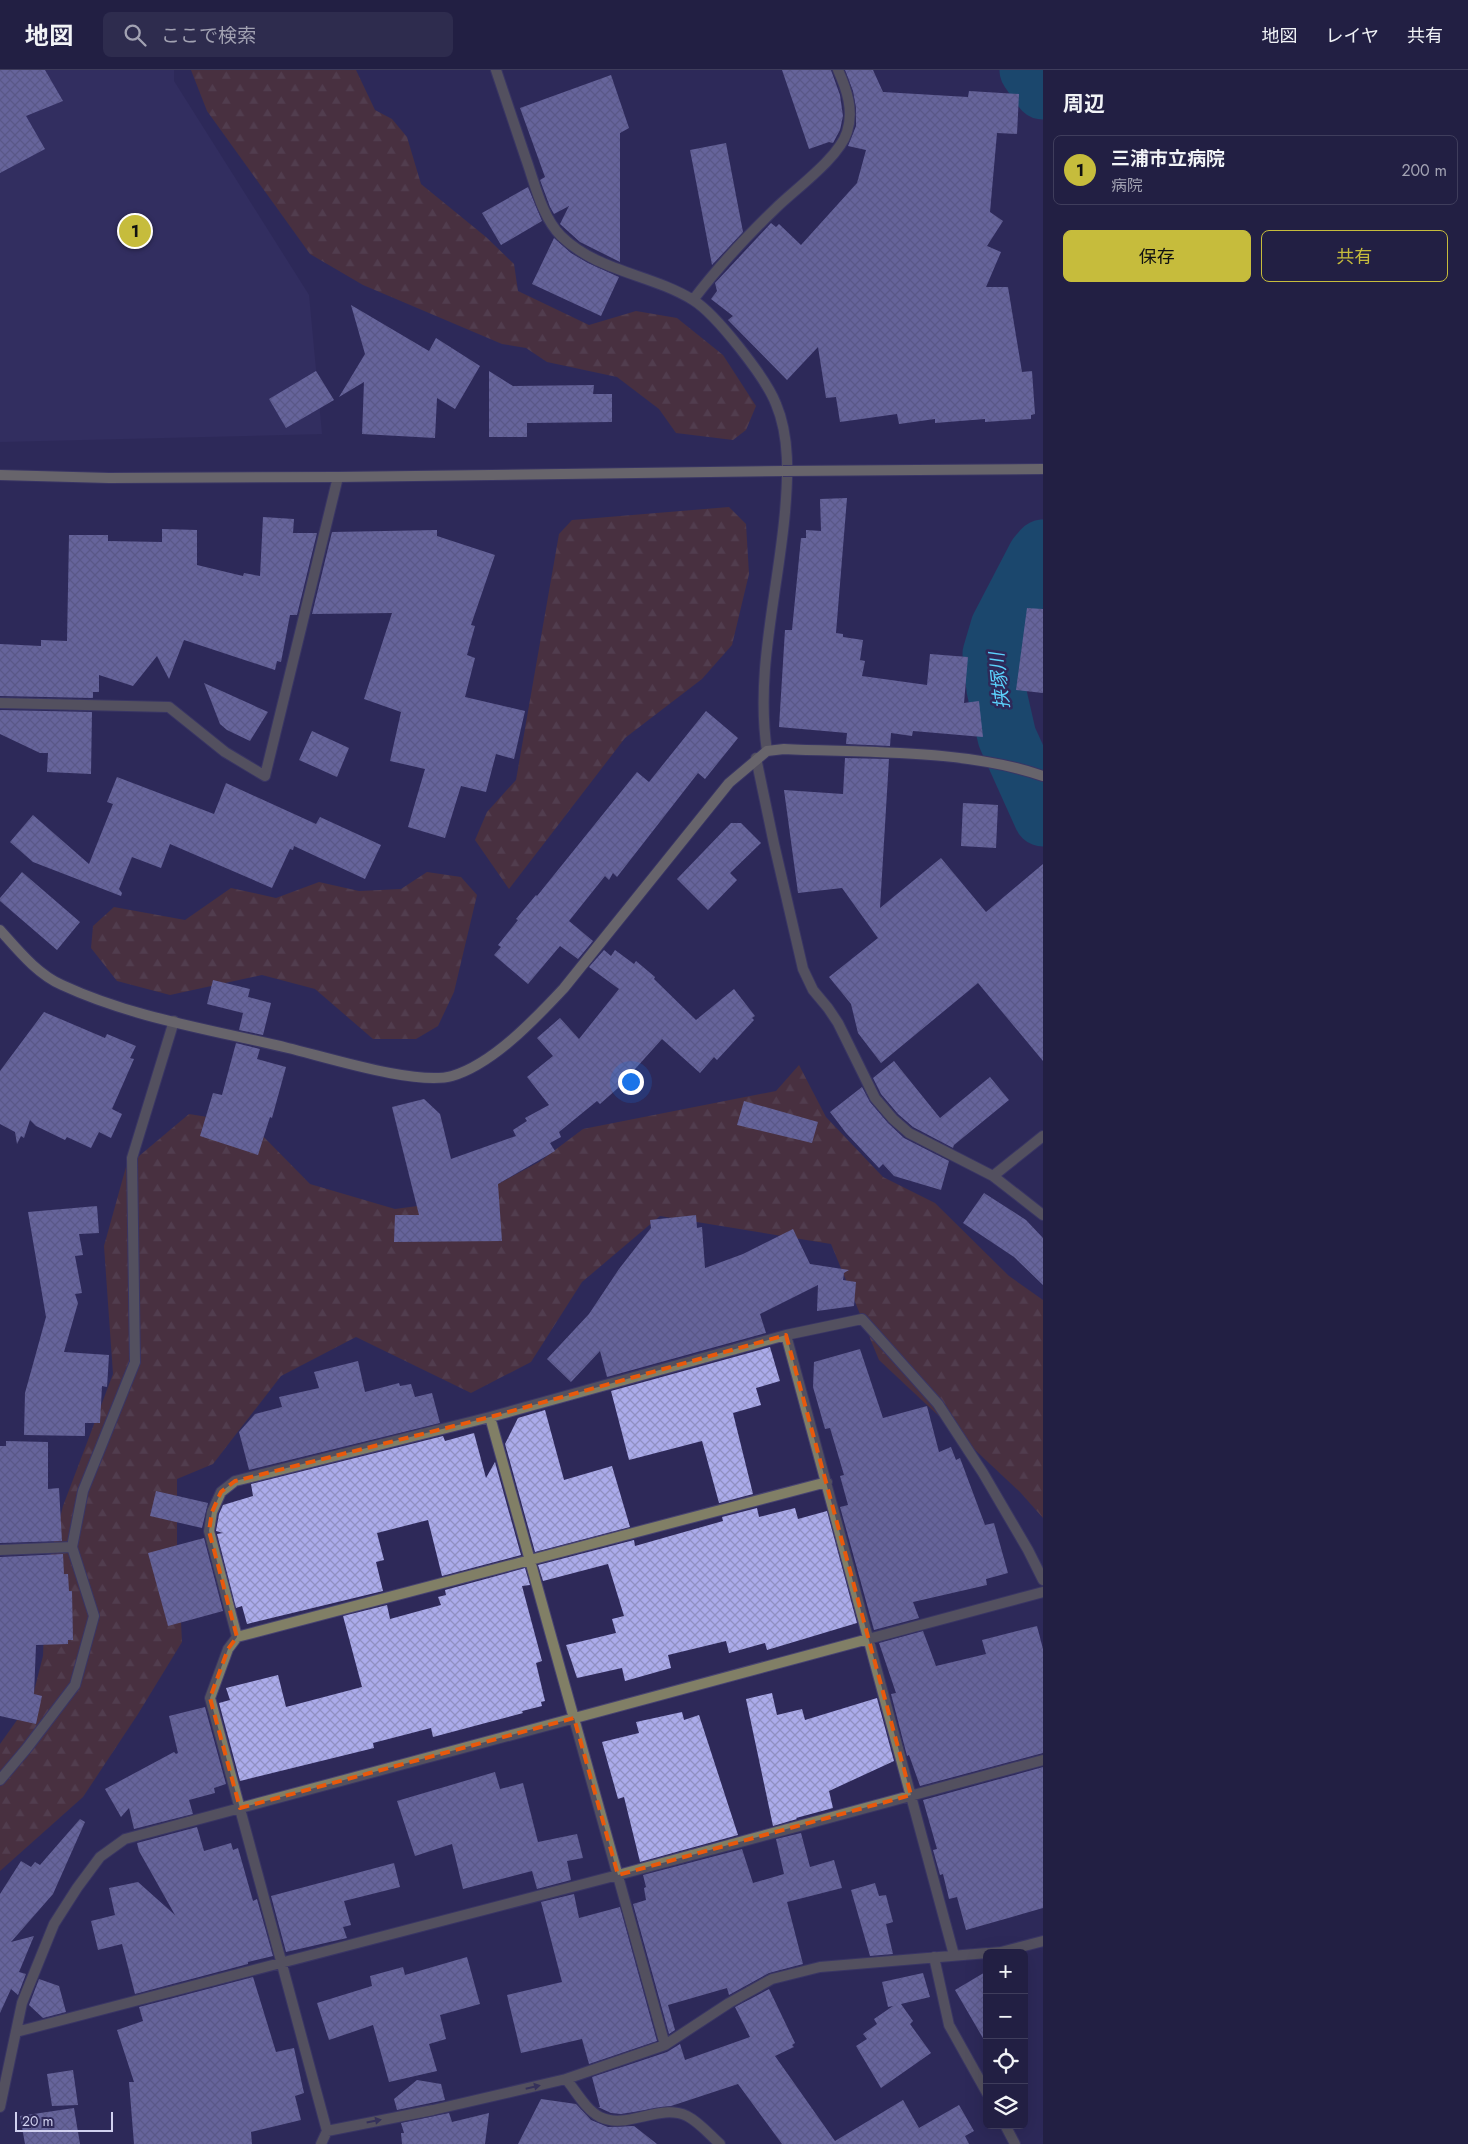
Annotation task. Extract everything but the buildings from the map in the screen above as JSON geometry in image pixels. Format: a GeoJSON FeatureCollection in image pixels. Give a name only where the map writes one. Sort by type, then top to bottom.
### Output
{"type":"FeatureCollection","features":[{"type":"Feature","properties":{"kind":"street"},"geometry":{"type":"LineString","coordinates":[[496,70],[542,207],[560,235],[581,252],[612,268],[662,286],[693,300],[721,326],[766,382],[776,404],[784,430],[788,484],[782,545],[766,653],[763,722],[767,752]]}},
{"type":"Feature","properties":{"kind":"street"},"geometry":{"type":"LineString","coordinates":[[693,300],[735,248],[825,163],[839,146],[847,133],[850,117],[849,97],[838,70]]}},
{"type":"Feature","properties":{"kind":"street"},"geometry":{"type":"LineString","coordinates":[[0,476],[109,478],[338,477],[684,471],[1043,469]]}},
{"type":"Feature","properties":{"kind":"street"},"geometry":{"type":"LineString","coordinates":[[0,703],[168,706],[225,752],[265,776],[338,477]]}},
{"type":"Feature","properties":{"kind":"street"},"geometry":{"type":"LineString","coordinates":[[0,930],[28,961],[60,985],[132,1011],[420,1078],[451,1076],[466,1070],[505,1045],[542,1012],[564,988],[729,783],[756,758],[767,752],[784,748],[952,757],[998,764],[1043,776]]}},
{"type":"Feature","properties":{"kind":"street"},"geometry":{"type":"LineString","coordinates":[[756,758],[803,969],[813,990],[838,1023],[875,1098],[893,1119],[909,1133],[993,1176],[1043,1216]]}},
{"type":"Feature","properties":{"kind":"street"},"geometry":{"type":"LineString","coordinates":[[0,1780],[75,1685],[94,1616],[72,1547],[83,1491],[135,1362],[132,1158],[174,1021]]}},
{"type":"Feature","properties":{"kind":"street"},"geometry":{"type":"LineString","coordinates":[[993,1176],[1043,1136]]}},
{"type":"Feature","properties":{"kind":"street"},"geometry":{"type":"LineString","coordinates":[[237,1637],[209,1531],[212,1512],[221,1492],[235,1481],[490,1417],[786,1335],[862,1319],[938,1404],[983,1473],[1028,1550],[1043,1580]]}},
{"type":"Feature","properties":{"kind":"street"},"geometry":{"type":"LineString","coordinates":[[786,1335],[828,1482],[868,1639],[954,1955]]}},
{"type":"Feature","properties":{"kind":"street"},"geometry":{"type":"LineString","coordinates":[[490,1417],[665,2045]]}},
{"type":"Feature","properties":{"kind":"street"},"geometry":{"type":"LineString","coordinates":[[321,2144],[326,2131],[210,1698],[228,1649],[237,1637],[828,1482]]}},
{"type":"Feature","properties":{"kind":"street"},"geometry":{"type":"LineString","coordinates":[[0,1550],[72,1547]]}},
{"type":"Feature","properties":{"kind":"street"},"geometry":{"type":"LineString","coordinates":[[0,2107],[22,2003],[54,1924],[76,1888],[100,1858],[125,1839],[1043,1592]]}},
{"type":"Feature","properties":{"kind":"street"},"geometry":{"type":"LineString","coordinates":[[16,2032],[618,1875],[1043,1760]]}},
{"type":"Feature","properties":{"kind":"street"},"geometry":{"type":"LineString","coordinates":[[1012,1949],[1043,1941]]}},
{"type":"Feature","properties":{"kind":"street"},"geometry":{"type":"LineString","coordinates":[[326,2131],[433,2110],[566,2079],[665,2045],[729,2003],[772,1979],[820,1967],[983,1953]]}},
{"type":"Feature","properties":{"kind":"street"},"geometry":{"type":"LineString","coordinates":[[934,1957],[949,2025],[983,2086]]}},
{"type":"Feature","properties":{"kind":"street"},"geometry":{"type":"LineString","coordinates":[[566,2079],[592,2112],[600,2117],[612,2121],[674,2112],[688,2117],[720,2144]]}},
{"type":"Feature","properties":{"kind":"street"},"geometry":{"type":"LineString","coordinates":[[1007,2129],[1015,2144]]}},
{"type":"Feature","properties":{"kind":"highlighted area"},"geometry":{"type":"Polygon","coordinates":[[[786,1335],[911,1795],[618,1875],[574,1718],[240,1808],[210,1698],[228,1649],[237,1637],[209,1531],[212,1512],[221,1492],[235,1481],[490,1417],[786,1335]]]}},
{"type":"Feature","properties":{"kind":"shaded area"},"geometry":{"type":"Polygon","coordinates":[[[0,70],[174,70],[174,81],[309,295],[322,434],[0,442],[0,70]]]}},
{"type":"Feature","properties":{"kind":"green space"},"geometry":{"type":"Polygon","coordinates":[[[191,70],[356,70],[375,110],[392,119],[407,137],[421,184],[486,237],[514,264],[518,291],[589,325],[636,311],[677,318],[723,355],[756,406],[746,430],[733,440],[676,433],[659,409],[617,377],[547,362],[526,348],[502,344],[363,285],[310,254],[207,111],[191,70]]]}},
{"type":"Feature","properties":{"kind":"green space"},"geometry":{"type":"Polygon","coordinates":[[[729,507],[746,524],[749,574],[732,645],[702,679],[625,738],[509,889],[475,840],[487,812],[516,780],[559,534],[572,520],[729,507]]]}},
{"type":"Feature","properties":{"kind":"green space"},"geometry":{"type":"Polygon","coordinates":[[[427,872],[461,877],[477,895],[454,992],[438,1026],[416,1039],[373,1039],[315,989],[262,975],[170,995],[117,981],[91,948],[93,926],[114,907],[185,920],[231,888],[276,898],[319,882],[359,891],[401,889],[427,872]]]}},
{"type":"Feature","properties":{"kind":"green space"},"geometry":{"type":"Polygon","coordinates":[[[799,1065],[826,1117],[883,1177],[935,1203],[1009,1276],[1043,1300],[1043,1518],[1020,1492],[879,1360],[831,1244],[660,1216],[582,1282],[531,1362],[471,1393],[356,1337],[281,1376],[213,1464],[177,1479],[177,1543],[182,1642],[138,1714],[83,1797],[0,1871],[0,1744],[32,1699],[43,1656],[46,1574],[63,1506],[113,1374],[104,1246],[126,1167],[189,1114],[251,1124],[310,1184],[395,1209],[470,1199],[539,1162],[583,1129],[776,1091],[799,1065]]]}},
{"type":"Feature","properties":{"kind":"waterway","name":"挟塚川"},"geometry":{"type":"LineString","coordinates":[[1029,70],[1043,90]]}},
{"type":"Feature","properties":{"kind":"waterway","name":"挟塚川"},"geometry":{"type":"LineString","coordinates":[[1043,549],[1037,556],[1000,627],[992,654],[996,689],[1007,737],[1043,817]]}},
{"type":"Feature","properties":{"kind":"place","name":"三浦市立病院"},"geometry":{"type":"Point","coordinates":[135,231]}}]}
